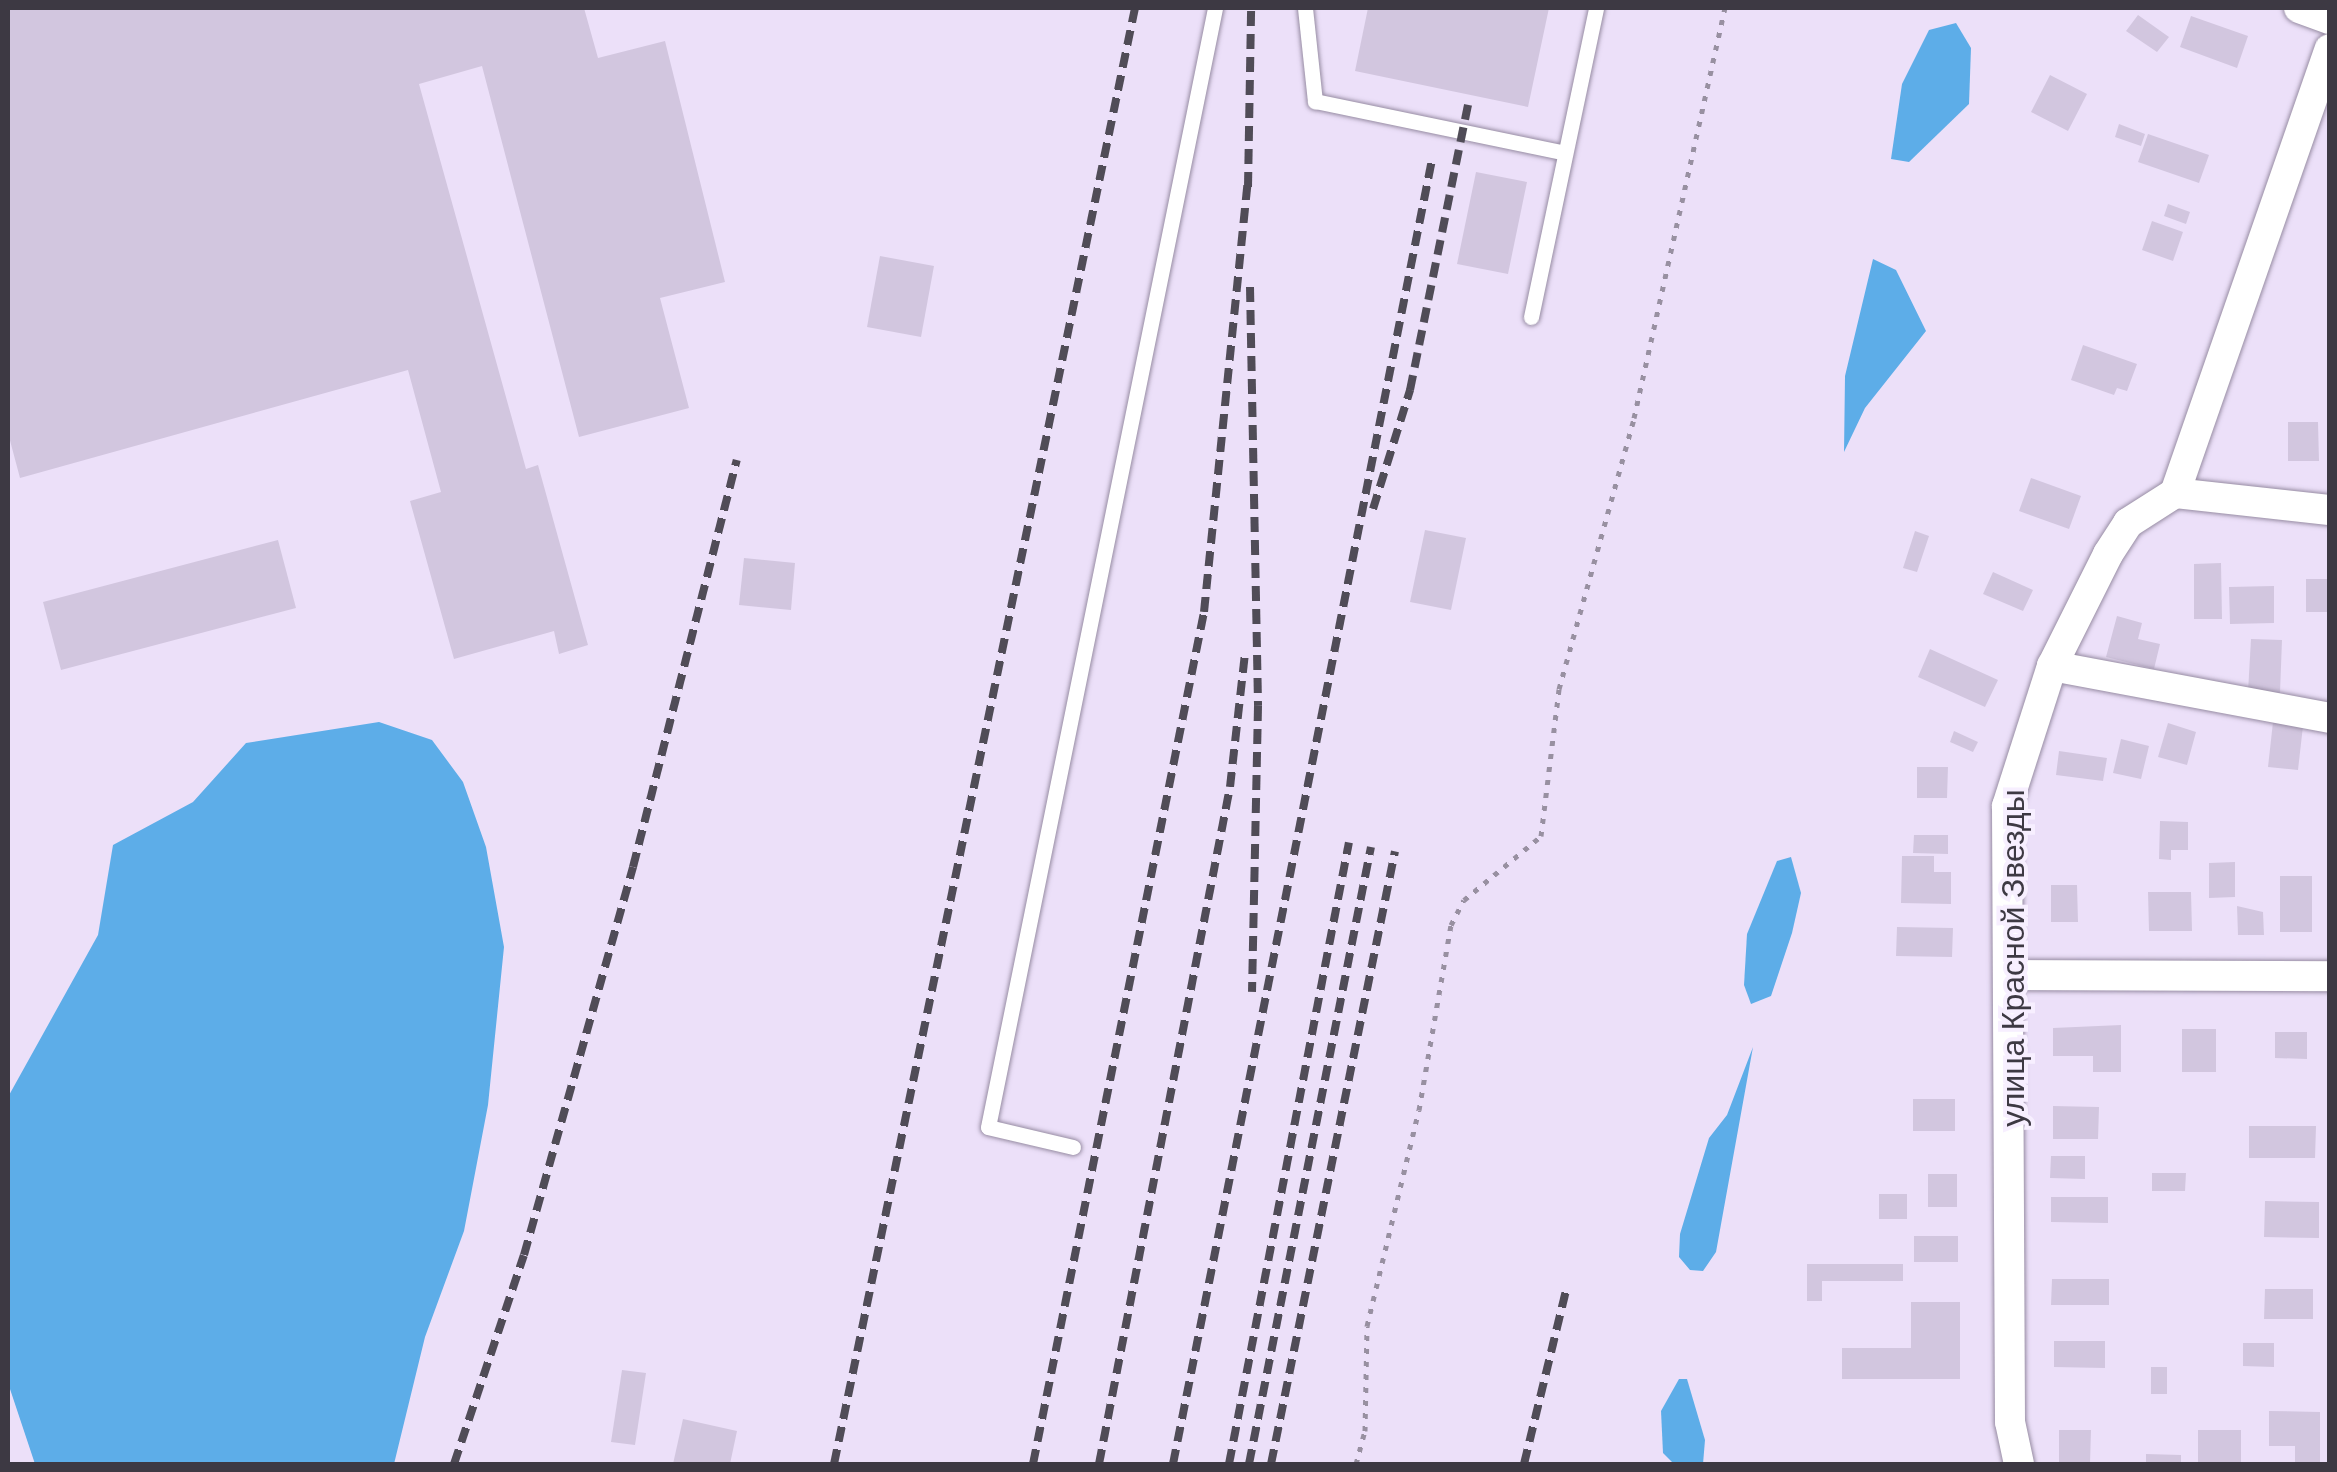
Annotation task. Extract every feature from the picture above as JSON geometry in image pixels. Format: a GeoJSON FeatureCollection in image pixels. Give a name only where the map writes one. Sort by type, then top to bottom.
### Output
{"type":"FeatureCollection","features":[{"type":"Feature","properties":{"kind":"street"},"geometry":{"type":"LineString","coordinates":[[2299,8],[2330,19]]}},
{"type":"Feature","properties":{"kind":"street"},"geometry":{"type":"LineString","coordinates":[[2330,48],[2175,493],[2330,510]]}},
{"type":"Feature","properties":{"kind":"street","name":"улица Красной Звезды"},"geometry":{"type":"LineString","coordinates":[[2020,1464],[2010,1422],[2013,975],[2007,806],[2052,666],[2128,523],[2175,493]]}},
{"type":"Feature","properties":{"kind":"street"},"geometry":{"type":"LineString","coordinates":[[2052,666],[2330,718]]}},
{"type":"Feature","properties":{"kind":"street"},"geometry":{"type":"LineString","coordinates":[[2013,975],[2330,976]]}},
{"type":"Feature","properties":{"kind":"lane"},"geometry":{"type":"LineString","coordinates":[[1073,1147],[988,1127],[1215,8]]}},
{"type":"Feature","properties":{"kind":"lane"},"geometry":{"type":"LineString","coordinates":[[1305,8],[1316,101],[1565,153]]}},
{"type":"Feature","properties":{"kind":"lane"},"geometry":{"type":"LineString","coordinates":[[1531,317],[1596,8]]}},
{"type":"Feature","properties":{"kind":"path"},"geometry":{"type":"LineString","coordinates":[[1356,1464],[1365,1431],[1367,1326],[1419,1110],[1451,925],[1464,900],[1541,836],[1559,689],[1634,418],[1725,8]]}},
{"type":"Feature","properties":{"kind":"water"},"geometry":{"type":"Polygon","coordinates":[[[1956,23],[1971,48],[1969,104],[1909,162],[1891,159],[1902,84],[1929,30],[1956,23]]]}},
{"type":"Feature","properties":{"kind":"water"},"geometry":{"type":"Polygon","coordinates":[[[1873,259],[1896,270],[1926,331],[1865,408],[1844,452],[1845,376],[1873,259]]]}},
{"type":"Feature","properties":{"kind":"water"},"geometry":{"type":"Polygon","coordinates":[[[379,722],[432,740],[463,782],[486,847],[504,947],[488,1105],[464,1231],[425,1337],[394,1464],[35,1464],[8,1383],[8,1097],[98,935],[113,845],[193,802],[246,743],[379,722]]]}},
{"type":"Feature","properties":{"kind":"water"},"geometry":{"type":"Polygon","coordinates":[[[1791,857],[1801,893],[1792,933],[1771,996],[1751,1004],[1744,985],[1747,934],[1777,861],[1791,857]]]}},
{"type":"Feature","properties":{"kind":"water"},"geometry":{"type":"Polygon","coordinates":[[[1753,1047],[1716,1252],[1703,1271],[1690,1270],[1679,1257],[1680,1234],[1709,1138],[1727,1115],[1753,1047]]]}},
{"type":"Feature","properties":{"kind":"water"},"geometry":{"type":"Polygon","coordinates":[[[1679,1379],[1687,1379],[1705,1440],[1703,1464],[1674,1464],[1663,1453],[1661,1411],[1679,1379]]]}},
{"type":"Feature","properties":{"kind":"building"},"geometry":{"type":"Polygon","coordinates":[[[8,8],[584,8],[598,58],[665,41],[725,282],[660,298],[689,408],[579,437],[482,66],[419,84],[526,469],[538,465],[588,645],[559,654],[554,631],[454,659],[410,501],[441,492],[408,370],[20,478],[8,433],[8,8]]]}},
{"type":"Feature","properties":{"kind":"building"},"geometry":{"type":"Polygon","coordinates":[[[1368,8],[1549,8],[1528,107],[1355,71],[1368,8]]]}},
{"type":"Feature","properties":{"kind":"building"},"geometry":{"type":"Polygon","coordinates":[[[2138,15],[2169,37],[2157,52],[2126,31],[2138,15]]]}},
{"type":"Feature","properties":{"kind":"building"},"geometry":{"type":"Polygon","coordinates":[[[2191,16],[2248,36],[2237,68],[2180,47],[2191,16]]]}},
{"type":"Feature","properties":{"kind":"building"},"geometry":{"type":"Polygon","coordinates":[[[2050,75],[2087,94],[2068,131],[2031,112],[2050,75]]]}},
{"type":"Feature","properties":{"kind":"building"},"geometry":{"type":"Polygon","coordinates":[[[2119,124],[2145,134],[2141,146],[2115,137],[2119,124]]]}},
{"type":"Feature","properties":{"kind":"building"},"geometry":{"type":"Polygon","coordinates":[[[2148,134],[2209,155],[2199,183],[2138,162],[2148,134]]]}},
{"type":"Feature","properties":{"kind":"building"},"geometry":{"type":"Polygon","coordinates":[[[1476,172],[1527,182],[1508,274],[1457,264],[1476,172]]]}},
{"type":"Feature","properties":{"kind":"building"},"geometry":{"type":"Polygon","coordinates":[[[2168,204],[2190,212],[2186,224],[2164,216],[2168,204]]]}},
{"type":"Feature","properties":{"kind":"building"},"geometry":{"type":"Polygon","coordinates":[[[2152,221],[2183,232],[2173,261],[2142,250],[2152,221]]]}},
{"type":"Feature","properties":{"kind":"building"},"geometry":{"type":"Polygon","coordinates":[[[880,256],[934,266],[921,337],[867,327],[880,256]]]}},
{"type":"Feature","properties":{"kind":"building"},"geometry":{"type":"Polygon","coordinates":[[[2083,345],[2137,364],[2127,391],[2117,388],[2114,395],[2071,380],[2083,345]]]}},
{"type":"Feature","properties":{"kind":"building"},"geometry":{"type":"Polygon","coordinates":[[[2288,422],[2318,422],[2319,461],[2288,461],[2288,422]]]}},
{"type":"Feature","properties":{"kind":"building"},"geometry":{"type":"Polygon","coordinates":[[[2031,478],[2081,496],[2069,529],[2019,511],[2031,478]]]}},
{"type":"Feature","properties":{"kind":"building"},"geometry":{"type":"Polygon","coordinates":[[[1425,530],[1466,538],[1451,610],[1410,602],[1425,530]]]}},
{"type":"Feature","properties":{"kind":"building"},"geometry":{"type":"Polygon","coordinates":[[[1915,531],[1929,536],[1917,572],[1903,568],[1915,531]]]}},
{"type":"Feature","properties":{"kind":"building"},"geometry":{"type":"Polygon","coordinates":[[[278,540],[296,608],[61,670],[43,602],[278,540]]]}},
{"type":"Feature","properties":{"kind":"building"},"geometry":{"type":"Polygon","coordinates":[[[744,558],[795,563],[791,610],[739,605],[744,558]]]}},
{"type":"Feature","properties":{"kind":"building"},"geometry":{"type":"Polygon","coordinates":[[[2221,563],[2222,619],[2194,619],[2194,564],[2221,563]]]}},
{"type":"Feature","properties":{"kind":"building"},"geometry":{"type":"Polygon","coordinates":[[[1993,572],[2033,590],[2023,611],[1983,594],[1993,572]]]}},
{"type":"Feature","properties":{"kind":"building"},"geometry":{"type":"Polygon","coordinates":[[[2306,579],[2330,579],[2330,612],[2306,612],[2306,579]]]}},
{"type":"Feature","properties":{"kind":"building"},"geometry":{"type":"Polygon","coordinates":[[[2274,586],[2274,623],[2230,624],[2229,587],[2274,586]]]}},
{"type":"Feature","properties":{"kind":"building"},"geometry":{"type":"Polygon","coordinates":[[[2117,616],[2142,623],[2138,639],[2160,644],[2154,669],[2106,657],[2117,616]]]}},
{"type":"Feature","properties":{"kind":"building"},"geometry":{"type":"Polygon","coordinates":[[[2251,639],[2282,640],[2280,693],[2248,692],[2251,639]]]}},
{"type":"Feature","properties":{"kind":"building"},"geometry":{"type":"Polygon","coordinates":[[[1930,649],[1998,680],[1985,707],[1918,677],[1930,649]]]}},
{"type":"Feature","properties":{"kind":"building"},"geometry":{"type":"Polygon","coordinates":[[[2273,722],[2303,726],[2298,770],[2268,767],[2273,722]]]}},
{"type":"Feature","properties":{"kind":"building"},"geometry":{"type":"Polygon","coordinates":[[[2168,723],[2196,732],[2187,765],[2158,757],[2168,723]]]}},
{"type":"Feature","properties":{"kind":"building"},"geometry":{"type":"Polygon","coordinates":[[[1954,731],[1978,742],[1973,752],[1950,742],[1954,731]]]}},
{"type":"Feature","properties":{"kind":"building"},"geometry":{"type":"Polygon","coordinates":[[[2121,739],[2149,746],[2141,779],[2113,773],[2121,739]]]}},
{"type":"Feature","properties":{"kind":"building"},"geometry":{"type":"Polygon","coordinates":[[[2059,751],[2107,758],[2103,781],[2056,775],[2059,751]]]}},
{"type":"Feature","properties":{"kind":"building"},"geometry":{"type":"Polygon","coordinates":[[[1917,767],[1948,767],[1947,798],[1917,798],[1917,767]]]}},
{"type":"Feature","properties":{"kind":"building"},"geometry":{"type":"Polygon","coordinates":[[[2160,821],[2188,822],[2188,850],[2171,850],[2171,860],[2159,859],[2160,821]]]}},
{"type":"Feature","properties":{"kind":"building"},"geometry":{"type":"Polygon","coordinates":[[[1914,835],[1948,835],[1948,854],[1913,853],[1914,835]]]}},
{"type":"Feature","properties":{"kind":"building"},"geometry":{"type":"Polygon","coordinates":[[[1902,856],[1934,856],[1934,872],[1951,872],[1951,904],[1901,903],[1902,856]]]}},
{"type":"Feature","properties":{"kind":"building"},"geometry":{"type":"Polygon","coordinates":[[[2235,862],[2235,897],[2209,898],[2209,863],[2235,862]]]}},
{"type":"Feature","properties":{"kind":"building"},"geometry":{"type":"Polygon","coordinates":[[[2280,876],[2312,876],[2312,932],[2280,932],[2280,876]]]}},
{"type":"Feature","properties":{"kind":"building"},"geometry":{"type":"Polygon","coordinates":[[[2051,885],[2077,885],[2078,922],[2051,922],[2051,885]]]}},
{"type":"Feature","properties":{"kind":"building"},"geometry":{"type":"Polygon","coordinates":[[[2148,892],[2191,892],[2192,931],[2149,931],[2148,892]]]}},
{"type":"Feature","properties":{"kind":"building"},"geometry":{"type":"Polygon","coordinates":[[[2237,906],[2263,912],[2264,935],[2238,935],[2237,906]]]}},
{"type":"Feature","properties":{"kind":"building"},"geometry":{"type":"Polygon","coordinates":[[[1897,927],[1953,928],[1952,957],[1896,956],[1897,927]]]}},
{"type":"Feature","properties":{"kind":"building"},"geometry":{"type":"Polygon","coordinates":[[[2121,1025],[2121,1072],[2093,1072],[2093,1056],[2053,1056],[2053,1028],[2121,1025]]]}},
{"type":"Feature","properties":{"kind":"building"},"geometry":{"type":"Polygon","coordinates":[[[2182,1029],[2216,1029],[2216,1072],[2182,1072],[2182,1029]]]}},
{"type":"Feature","properties":{"kind":"building"},"geometry":{"type":"Polygon","coordinates":[[[2275,1032],[2307,1032],[2307,1059],[2275,1058],[2275,1032]]]}},
{"type":"Feature","properties":{"kind":"building"},"geometry":{"type":"Polygon","coordinates":[[[1913,1099],[1955,1099],[1955,1131],[1913,1131],[1913,1099]]]}},
{"type":"Feature","properties":{"kind":"building"},"geometry":{"type":"Polygon","coordinates":[[[2053,1106],[2099,1107],[2098,1139],[2053,1139],[2053,1106]]]}},
{"type":"Feature","properties":{"kind":"building"},"geometry":{"type":"Polygon","coordinates":[[[2249,1126],[2316,1126],[2315,1158],[2249,1158],[2249,1126]]]}},
{"type":"Feature","properties":{"kind":"building"},"geometry":{"type":"Polygon","coordinates":[[[2051,1156],[2085,1156],[2085,1179],[2050,1178],[2051,1156]]]}},
{"type":"Feature","properties":{"kind":"building"},"geometry":{"type":"Polygon","coordinates":[[[2152,1173],[2186,1173],[2185,1191],[2152,1191],[2152,1173]]]}},
{"type":"Feature","properties":{"kind":"building"},"geometry":{"type":"Polygon","coordinates":[[[1928,1174],[1957,1174],[1957,1207],[1928,1207],[1928,1174]]]}},
{"type":"Feature","properties":{"kind":"building"},"geometry":{"type":"Polygon","coordinates":[[[1879,1194],[1907,1194],[1907,1219],[1879,1219],[1879,1194]]]}},
{"type":"Feature","properties":{"kind":"building"},"geometry":{"type":"Polygon","coordinates":[[[2051,1197],[2108,1197],[2108,1223],[2051,1222],[2051,1197]]]}},
{"type":"Feature","properties":{"kind":"building"},"geometry":{"type":"Polygon","coordinates":[[[2265,1201],[2319,1202],[2319,1238],[2264,1237],[2265,1201]]]}},
{"type":"Feature","properties":{"kind":"building"},"geometry":{"type":"Polygon","coordinates":[[[1914,1236],[1958,1236],[1958,1262],[1914,1262],[1914,1236]]]}},
{"type":"Feature","properties":{"kind":"building"},"geometry":{"type":"Polygon","coordinates":[[[1807,1264],[1903,1264],[1903,1281],[1822,1281],[1822,1301],[1807,1301],[1807,1264]]]}},
{"type":"Feature","properties":{"kind":"building"},"geometry":{"type":"Polygon","coordinates":[[[2052,1279],[2109,1279],[2109,1305],[2051,1305],[2052,1279]]]}},
{"type":"Feature","properties":{"kind":"building"},"geometry":{"type":"Polygon","coordinates":[[[2265,1289],[2313,1289],[2313,1319],[2264,1319],[2265,1289]]]}},
{"type":"Feature","properties":{"kind":"building"},"geometry":{"type":"Polygon","coordinates":[[[1911,1302],[1960,1302],[1960,1379],[1842,1379],[1842,1348],[1911,1348],[1911,1302]]]}},
{"type":"Feature","properties":{"kind":"building"},"geometry":{"type":"Polygon","coordinates":[[[2054,1341],[2105,1341],[2105,1368],[2054,1367],[2054,1341]]]}},
{"type":"Feature","properties":{"kind":"building"},"geometry":{"type":"Polygon","coordinates":[[[2243,1343],[2274,1343],[2274,1367],[2243,1366],[2243,1343]]]}},
{"type":"Feature","properties":{"kind":"building"},"geometry":{"type":"Polygon","coordinates":[[[2151,1367],[2167,1367],[2167,1394],[2151,1394],[2151,1367]]]}},
{"type":"Feature","properties":{"kind":"building"},"geometry":{"type":"Polygon","coordinates":[[[622,1370],[646,1373],[635,1445],[611,1442],[622,1370]]]}},
{"type":"Feature","properties":{"kind":"building"},"geometry":{"type":"Polygon","coordinates":[[[2269,1411],[2320,1412],[2320,1464],[2295,1464],[2295,1446],[2269,1446],[2269,1411]]]}},
{"type":"Feature","properties":{"kind":"building"},"geometry":{"type":"Polygon","coordinates":[[[683,1419],[737,1431],[730,1464],[673,1464],[683,1419]]]}},
{"type":"Feature","properties":{"kind":"building"},"geometry":{"type":"Polygon","coordinates":[[[2059,1430],[2091,1430],[2090,1464],[2059,1464],[2059,1430]]]}},
{"type":"Feature","properties":{"kind":"building"},"geometry":{"type":"Polygon","coordinates":[[[2198,1430],[2241,1430],[2241,1464],[2198,1464],[2198,1430]]]}},
{"type":"Feature","properties":{"kind":"building"},"geometry":{"type":"Polygon","coordinates":[[[2146,1454],[2181,1455],[2181,1464],[2146,1464],[2146,1454]]]}},
{"type":"Feature","properties":{"kind":"railway"},"geometry":{"type":"LineString","coordinates":[[834,1464],[1135,8]]}},
{"type":"Feature","properties":{"kind":"railway"},"geometry":{"type":"LineString","coordinates":[[1248,187],[1251,8]]}},
{"type":"Feature","properties":{"kind":"railway"},"geometry":{"type":"LineString","coordinates":[[1373,509],[1410,390],[1469,101]]}},
{"type":"Feature","properties":{"kind":"railway"},"geometry":{"type":"LineString","coordinates":[[1173,1464],[1432,159]]}},
{"type":"Feature","properties":{"kind":"railway"},"geometry":{"type":"LineString","coordinates":[[1033,1464],[1204,612],[1248,177]]}},
{"type":"Feature","properties":{"kind":"railway"},"geometry":{"type":"LineString","coordinates":[[1250,287],[1258,706],[1252,992]]}},
{"type":"Feature","properties":{"kind":"railway"},"geometry":{"type":"LineString","coordinates":[[454,1464],[524,1255],[633,867],[737,460]]}},
{"type":"Feature","properties":{"kind":"railway"},"geometry":{"type":"LineString","coordinates":[[1099,1464],[1230,787],[1245,653]]}},
{"type":"Feature","properties":{"kind":"railway"},"geometry":{"type":"LineString","coordinates":[[1229,1464],[1349,842]]}},
{"type":"Feature","properties":{"kind":"railway"},"geometry":{"type":"LineString","coordinates":[[1249,1464],[1371,847]]}},
{"type":"Feature","properties":{"kind":"railway"},"geometry":{"type":"LineString","coordinates":[[1271,1464],[1395,851]]}},
{"type":"Feature","properties":{"kind":"railway"},"geometry":{"type":"LineString","coordinates":[[1524,1464],[1566,1290]]}}]}
